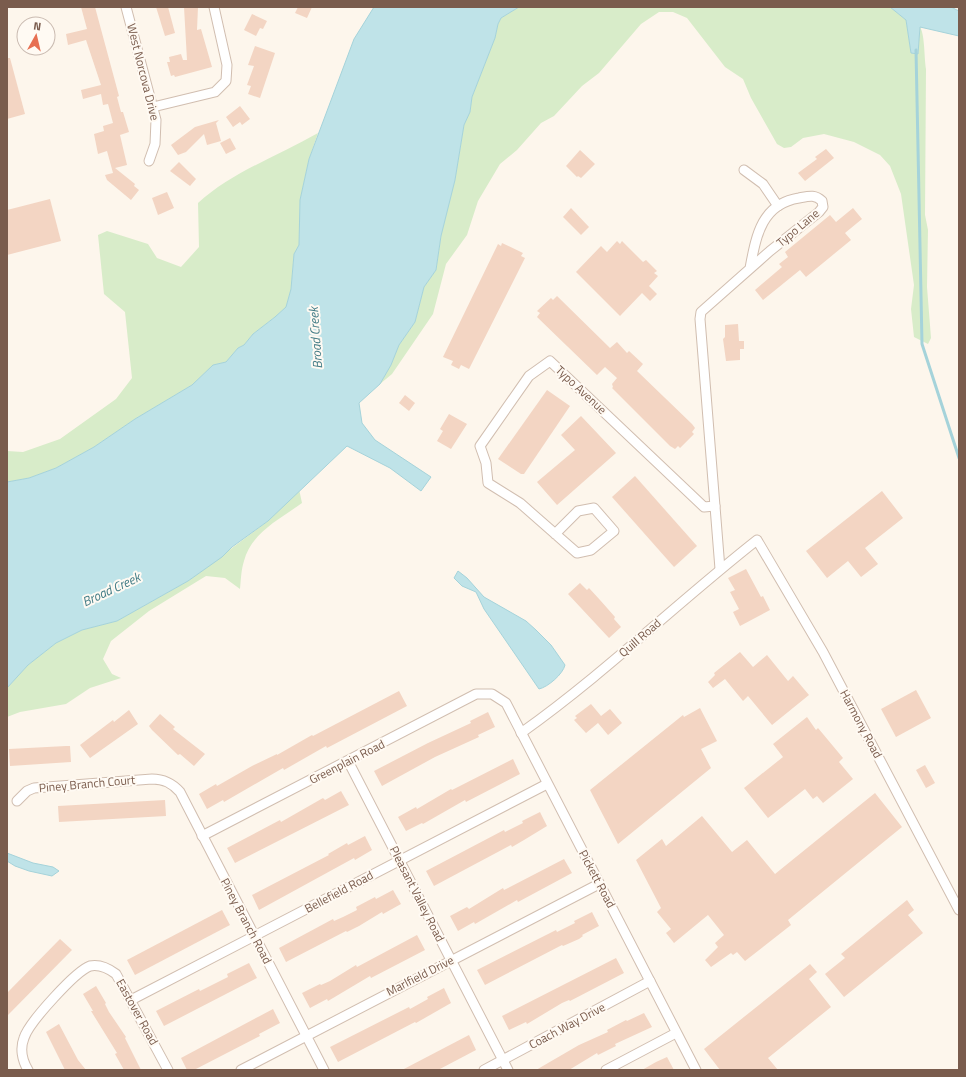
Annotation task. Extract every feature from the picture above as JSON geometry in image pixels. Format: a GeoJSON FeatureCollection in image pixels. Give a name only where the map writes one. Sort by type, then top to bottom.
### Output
{"type":"FeatureCollection","features":[{"type":"Feature","properties":{"kind":"street","name":"West Norcova Drive"},"geometry":{"type":"LineString","coordinates":[[126,7],[153,107],[156,131],[155,144],[149,161]]}},
{"type":"Feature","properties":{"kind":"street"},"geometry":{"type":"LineString","coordinates":[[153,107],[215,92],[226,81],[227,65],[214,7]]}},
{"type":"Feature","properties":{"kind":"street"},"geometry":{"type":"LineString","coordinates":[[744,170],[763,184],[778,206]]}},
{"type":"Feature","properties":{"kind":"street","name":"Typo Lane"},"geometry":{"type":"LineString","coordinates":[[715,506],[700,319],[702,312],[750,268],[819,212],[824,204],[818,197],[813,196],[795,198],[778,206],[761,225],[756,236],[750,268]]}},
{"type":"Feature","properties":{"kind":"street","name":"Typo Avenue"},"geometry":{"type":"LineString","coordinates":[[555,534],[578,511],[594,508],[614,531],[591,550],[577,553],[555,534],[520,503],[488,482],[486,463],[480,446],[529,376],[550,361],[704,507],[715,506]]}},
{"type":"Feature","properties":{"kind":"street"},"geometry":{"type":"LineString","coordinates":[[715,506],[720,570]]}},
{"type":"Feature","properties":{"kind":"street","name":"Quill Road"},"geometry":{"type":"LineString","coordinates":[[521,733],[549,713],[619,657],[720,570],[758,540]]}},
{"type":"Feature","properties":{"kind":"street","name":"Harmony Road"},"geometry":{"type":"LineString","coordinates":[[758,540],[823,652],[959,910]]}},
{"type":"Feature","properties":{"kind":"street","name":"Greenplain Road"},"geometry":{"type":"LineString","coordinates":[[202,836],[476,694],[492,694]]}},
{"type":"Feature","properties":{"kind":"street","name":"Pickett Road"},"geometry":{"type":"LineString","coordinates":[[492,694],[506,704],[696,1070]]}},
{"type":"Feature","properties":{"kind":"street","name":"Pleasant Valley Road"},"geometry":{"type":"LineString","coordinates":[[348,761],[508,1070]]}},
{"type":"Feature","properties":{"kind":"street","name":"Piney Branch Road"},"geometry":{"type":"LineString","coordinates":[[161,779],[175,786],[180,792],[324,1070]]}},
{"type":"Feature","properties":{"kind":"street","name":"Piney Branch Court"},"geometry":{"type":"LineString","coordinates":[[17,801],[27,791],[34,788],[161,779]]}},
{"type":"Feature","properties":{"kind":"street","name":"Bellefield Road"},"geometry":{"type":"LineString","coordinates":[[131,1000],[547,784]]}},
{"type":"Feature","properties":{"kind":"street","name":"Marlfield Drive"},"geometry":{"type":"LineString","coordinates":[[241,1070],[599,884]]}},
{"type":"Feature","properties":{"kind":"street","name":"Eastover Road"},"geometry":{"type":"LineString","coordinates":[[28,1070],[22,1056],[22,1047],[24,1038],[30,1026],[38,1014],[83,970],[96,966],[110,969],[116,974],[168,1070]]}},
{"type":"Feature","properties":{"kind":"street","name":"Coach Way Drive"},"geometry":{"type":"LineString","coordinates":[[484,1070],[650,981]]}},
{"type":"Feature","properties":{"kind":"street"},"geometry":{"type":"LineString","coordinates":[[606,1070],[676,1032]]}},
{"type":"Feature","properties":{"kind":"green space"},"geometry":{"type":"Polygon","coordinates":[[[519,7],[890,7],[906,20],[911,53],[918,54],[920,27],[924,41],[926,69],[925,215],[928,230],[927,287],[931,338],[928,344],[914,337],[911,309],[914,285],[901,194],[890,166],[880,155],[854,142],[824,134],[803,138],[791,147],[784,148],[777,144],[751,98],[743,79],[725,67],[687,18],[673,12],[659,12],[641,24],[599,73],[582,86],[554,116],[541,123],[517,150],[500,164],[478,201],[467,235],[446,264],[433,314],[392,374],[380,384],[391,365],[399,345],[415,322],[424,287],[436,270],[441,236],[455,180],[464,125],[470,112],[472,97],[495,38],[498,24],[501,18],[519,7]]]}},
{"type":"Feature","properties":{"kind":"green space"},"geometry":{"type":"Polygon","coordinates":[[[318,133],[309,159],[300,200],[299,245],[294,254],[291,289],[286,307],[253,334],[226,362],[213,365],[192,385],[135,419],[94,447],[56,468],[29,478],[7,482],[7,451],[23,452],[60,439],[116,399],[132,378],[125,312],[104,294],[98,235],[107,231],[148,244],[157,258],[181,267],[199,247],[198,203],[225,182],[240,173],[318,133]]]}},
{"type":"Feature","properties":{"kind":"green space"},"geometry":{"type":"Polygon","coordinates":[[[299,489],[302,503],[267,528],[253,542],[242,568],[240,589],[225,578],[206,576],[149,611],[111,641],[103,659],[112,674],[121,678],[90,688],[66,704],[20,712],[7,717],[7,688],[28,665],[56,643],[82,630],[117,621],[188,581],[268,521],[299,489]]]}},
{"type":"Feature","properties":{"kind":"water","name":"Broad Creek"},"geometry":{"type":"Polygon","coordinates":[[[374,7],[519,7],[501,18],[495,38],[472,97],[470,112],[464,125],[455,180],[441,236],[436,270],[424,287],[415,322],[399,345],[391,365],[380,384],[359,403],[362,423],[375,440],[431,477],[421,491],[390,468],[347,446],[268,521],[232,547],[222,557],[188,581],[117,621],[82,630],[56,643],[28,665],[7,688],[7,482],[29,478],[56,468],[94,447],[135,419],[192,385],[213,365],[226,362],[253,334],[286,307],[291,289],[294,254],[299,245],[300,200],[309,159],[354,39],[374,7]]]}},
{"type":"Feature","properties":{"kind":"water"},"geometry":{"type":"Polygon","coordinates":[[[890,7],[951,7],[959,11],[959,36],[920,27],[918,54],[911,53],[906,20],[890,7]]]}},
{"type":"Feature","properties":{"kind":"water"},"geometry":{"type":"Polygon","coordinates":[[[458,571],[467,578],[484,597],[526,621],[551,645],[565,665],[564,669],[555,680],[547,686],[539,689],[484,609],[476,592],[462,586],[454,578],[458,571]]]}},
{"type":"Feature","properties":{"kind":"water"},"geometry":{"type":"Polygon","coordinates":[[[7,853],[33,863],[53,867],[59,871],[52,876],[29,871],[15,866],[7,861],[7,853]]]}},
{"type":"Feature","properties":{"kind":"building"},"geometry":{"type":"Polygon","coordinates":[[[81,7],[95,7],[119,96],[117,97],[121,112],[123,112],[129,132],[120,135],[127,165],[115,168],[135,184],[134,186],[139,190],[131,200],[107,180],[105,175],[113,173],[107,151],[98,154],[94,134],[104,131],[103,126],[113,123],[108,104],[103,105],[101,94],[83,99],[81,90],[101,85],[86,40],[68,45],[66,34],[87,29],[81,7]]]}},
{"type":"Feature","properties":{"kind":"building"},"geometry":{"type":"Polygon","coordinates":[[[156,7],[168,7],[175,33],[165,36],[156,7]]]}},
{"type":"Feature","properties":{"kind":"building"},"geometry":{"type":"Polygon","coordinates":[[[184,7],[198,7],[197,30],[201,29],[212,67],[175,77],[174,75],[171,76],[167,62],[170,62],[169,57],[181,54],[183,60],[187,60],[184,7]]]}},
{"type":"Feature","properties":{"kind":"building"},"geometry":{"type":"Polygon","coordinates":[[[298,7],[312,7],[307,18],[295,13],[298,7]]]}},
{"type":"Feature","properties":{"kind":"building"},"geometry":{"type":"Polygon","coordinates":[[[252,14],[267,21],[263,29],[260,28],[256,36],[244,30],[252,14]]]}},
{"type":"Feature","properties":{"kind":"building"},"geometry":{"type":"Polygon","coordinates":[[[255,46],[275,53],[260,98],[248,94],[251,86],[247,85],[254,66],[248,65],[255,46]]]}},
{"type":"Feature","properties":{"kind":"building"},"geometry":{"type":"Polygon","coordinates":[[[7,58],[10,58],[25,114],[7,119],[7,58]]]}},
{"type":"Feature","properties":{"kind":"building"},"geometry":{"type":"Polygon","coordinates":[[[240,106],[250,119],[242,125],[240,122],[233,127],[226,117],[240,106]]]}},
{"type":"Feature","properties":{"kind":"building"},"geometry":{"type":"Polygon","coordinates":[[[219,120],[216,123],[221,141],[207,145],[204,134],[186,152],[178,155],[171,145],[195,127],[219,120]]]}},
{"type":"Feature","properties":{"kind":"building"},"geometry":{"type":"Polygon","coordinates":[[[230,138],[236,149],[226,154],[220,143],[230,138]]]}},
{"type":"Feature","properties":{"kind":"building"},"geometry":{"type":"Polygon","coordinates":[[[826,149],[834,158],[805,181],[798,173],[817,159],[815,157],[826,149]]]}},
{"type":"Feature","properties":{"kind":"building"},"geometry":{"type":"Polygon","coordinates":[[[580,150],[595,164],[581,178],[578,176],[577,177],[566,166],[580,150]]]}},
{"type":"Feature","properties":{"kind":"building"},"geometry":{"type":"Polygon","coordinates":[[[179,162],[196,179],[190,186],[170,171],[179,162]]]}},
{"type":"Feature","properties":{"kind":"building"},"geometry":{"type":"Polygon","coordinates":[[[167,192],[174,208],[158,215],[152,198],[167,192]]]}},
{"type":"Feature","properties":{"kind":"building"},"geometry":{"type":"Polygon","coordinates":[[[50,199],[61,241],[7,255],[7,210],[50,199]]]}},
{"type":"Feature","properties":{"kind":"building"},"geometry":{"type":"Polygon","coordinates":[[[571,208],[589,227],[581,235],[563,217],[571,208]]]}},
{"type":"Feature","properties":{"kind":"building"},"geometry":{"type":"Polygon","coordinates":[[[853,208],[862,219],[845,233],[851,240],[806,277],[800,270],[763,300],[755,290],[782,267],[779,264],[788,257],[785,252],[830,215],[836,222],[853,208]]]}},
{"type":"Feature","properties":{"kind":"building"},"geometry":{"type":"Polygon","coordinates":[[[617,241],[620,244],[622,241],[643,262],[646,260],[657,271],[654,273],[658,276],[649,286],[657,294],[650,301],[642,293],[620,316],[576,272],[601,246],[607,252],[617,241]]]}},
{"type":"Feature","properties":{"kind":"building"},"geometry":{"type":"Polygon","coordinates":[[[502,243],[523,253],[521,256],[525,258],[469,369],[461,365],[459,369],[451,365],[453,361],[443,357],[498,244],[501,246],[502,243]]]}},
{"type":"Feature","properties":{"kind":"building"},"geometry":{"type":"Polygon","coordinates":[[[557,296],[610,348],[617,342],[627,353],[629,351],[643,364],[637,371],[692,424],[695,428],[692,432],[694,434],[680,448],[678,446],[675,449],[670,446],[612,388],[612,384],[617,378],[605,367],[597,375],[537,317],[540,313],[537,311],[551,298],[553,300],[557,296]]]}},
{"type":"Feature","properties":{"kind":"building"},"geometry":{"type":"Polygon","coordinates":[[[738,324],[739,341],[744,341],[744,349],[740,349],[740,360],[726,361],[723,339],[725,337],[725,325],[738,324]]]}},
{"type":"Feature","properties":{"kind":"building"},"geometry":{"type":"Polygon","coordinates":[[[547,390],[570,406],[524,474],[521,474],[498,459],[547,390]]]}},
{"type":"Feature","properties":{"kind":"building"},"geometry":{"type":"Polygon","coordinates":[[[405,395],[415,403],[409,411],[399,403],[405,395]]]}},
{"type":"Feature","properties":{"kind":"building"},"geometry":{"type":"Polygon","coordinates":[[[449,414],[467,424],[451,449],[437,441],[443,431],[440,429],[449,414]]]}},
{"type":"Feature","properties":{"kind":"building"},"geometry":{"type":"Polygon","coordinates":[[[581,416],[616,453],[557,505],[537,482],[575,450],[561,435],[581,416]]]}},
{"type":"Feature","properties":{"kind":"building"},"geometry":{"type":"Polygon","coordinates":[[[635,476],[697,546],[674,567],[612,497],[635,476]]]}},
{"type":"Feature","properties":{"kind":"building"},"geometry":{"type":"Polygon","coordinates":[[[882,491],[903,518],[865,548],[878,564],[861,577],[848,561],[827,578],[806,551],[882,491]]]}},
{"type":"Feature","properties":{"kind":"building"},"geometry":{"type":"Polygon","coordinates":[[[746,569],[770,610],[740,626],[733,612],[739,609],[730,592],[735,590],[728,578],[746,569]]]}},
{"type":"Feature","properties":{"kind":"building"},"geometry":{"type":"Polygon","coordinates":[[[580,583],[587,590],[589,588],[615,617],[614,619],[621,627],[609,638],[568,594],[580,583]]]}},
{"type":"Feature","properties":{"kind":"building"},"geometry":{"type":"Polygon","coordinates":[[[740,652],[753,667],[767,655],[788,681],[793,676],[809,695],[772,725],[748,696],[743,701],[725,679],[713,688],[708,682],[715,675],[714,673],[740,652]]]}},
{"type":"Feature","properties":{"kind":"building"},"geometry":{"type":"Polygon","coordinates":[[[916,690],[931,718],[896,737],[881,709],[916,690]]]}},
{"type":"Feature","properties":{"kind":"building"},"geometry":{"type":"Polygon","coordinates":[[[399,691],[407,706],[327,748],[326,746],[284,770],[283,768],[224,802],[223,800],[207,809],[199,794],[399,691]]]}},
{"type":"Feature","properties":{"kind":"building"},"geometry":{"type":"Polygon","coordinates":[[[591,704],[601,716],[610,709],[622,723],[608,735],[598,723],[586,733],[574,720],[577,718],[575,716],[591,704]]]}},
{"type":"Feature","properties":{"kind":"building"},"geometry":{"type":"Polygon","coordinates":[[[700,708],[717,741],[701,749],[711,768],[618,844],[590,790],[683,715],[684,717],[700,708]]]}},
{"type":"Feature","properties":{"kind":"building"},"geometry":{"type":"Polygon","coordinates":[[[129,710],[138,724],[90,758],[80,745],[129,710]]]}},
{"type":"Feature","properties":{"kind":"building"},"geometry":{"type":"Polygon","coordinates":[[[488,712],[495,727],[478,735],[479,737],[435,757],[382,786],[374,771],[471,723],[470,721],[488,712]]]}},
{"type":"Feature","properties":{"kind":"building"},"geometry":{"type":"Polygon","coordinates":[[[160,714],[175,727],[173,729],[205,754],[194,766],[180,754],[178,755],[149,726],[160,714]]]}},
{"type":"Feature","properties":{"kind":"building"},"geometry":{"type":"Polygon","coordinates":[[[807,717],[816,730],[818,728],[843,758],[839,762],[853,779],[823,803],[817,796],[813,799],[805,789],[768,818],[744,788],[783,757],[773,744],[807,717]]]}},
{"type":"Feature","properties":{"kind":"building"},"geometry":{"type":"Polygon","coordinates":[[[70,746],[71,762],[10,766],[9,749],[70,746]]]}},
{"type":"Feature","properties":{"kind":"building"},"geometry":{"type":"Polygon","coordinates":[[[513,759],[520,774],[466,802],[465,800],[423,824],[422,823],[406,831],[398,817],[416,807],[417,809],[451,789],[452,790],[513,759]]]}},
{"type":"Feature","properties":{"kind":"building"},"geometry":{"type":"Polygon","coordinates":[[[925,765],[935,783],[926,788],[916,770],[925,765]]]}},
{"type":"Feature","properties":{"kind":"building"},"geometry":{"type":"Polygon","coordinates":[[[341,791],[349,805],[235,863],[227,848],[280,820],[281,822],[323,798],[325,800],[341,791]]]}},
{"type":"Feature","properties":{"kind":"building"},"geometry":{"type":"Polygon","coordinates":[[[875,793],[902,827],[788,920],[791,925],[745,961],[737,952],[733,955],[731,953],[711,967],[705,960],[718,947],[715,943],[724,935],[708,915],[674,943],[666,933],[671,929],[657,912],[661,908],[636,860],[662,839],[666,846],[702,816],[732,852],[747,840],[775,874],[875,793]]]}},
{"type":"Feature","properties":{"kind":"building"},"geometry":{"type":"Polygon","coordinates":[[[165,800],[166,816],[59,822],[58,806],[165,800]]]}},
{"type":"Feature","properties":{"kind":"building"},"geometry":{"type":"Polygon","coordinates":[[[540,812],[547,826],[512,847],[511,845],[434,886],[426,871],[504,830],[505,832],[523,823],[522,821],[540,812]]]}},
{"type":"Feature","properties":{"kind":"building"},"geometry":{"type":"Polygon","coordinates":[[[365,836],[372,850],[355,860],[354,858],[259,910],[252,895],[329,855],[328,854],[347,843],[348,845],[365,836]]]}},
{"type":"Feature","properties":{"kind":"building"},"geometry":{"type":"Polygon","coordinates":[[[564,859],[572,873],[518,902],[517,900],[475,924],[474,922],[458,931],[450,916],[467,907],[469,909],[503,888],[504,890],[564,859]]]}},
{"type":"Feature","properties":{"kind":"building"},"geometry":{"type":"Polygon","coordinates":[[[393,890],[401,904],[383,914],[382,912],[359,926],[347,932],[346,931],[286,962],[279,948],[333,919],[334,921],[357,910],[356,907],[375,897],[376,899],[393,890]]]}},
{"type":"Feature","properties":{"kind":"building"},"geometry":{"type":"Polygon","coordinates":[[[907,900],[914,910],[908,915],[923,933],[844,997],[825,974],[845,958],[841,954],[907,900]]]}},
{"type":"Feature","properties":{"kind":"building"},"geometry":{"type":"Polygon","coordinates":[[[222,910],[230,925],[135,975],[127,960],[222,910]]]}},
{"type":"Feature","properties":{"kind":"building"},"geometry":{"type":"Polygon","coordinates":[[[592,912],[599,926],[582,935],[583,936],[579,939],[563,946],[562,945],[485,985],[477,970],[556,930],[557,932],[575,923],[574,921],[592,912]]]}},
{"type":"Feature","properties":{"kind":"building"},"geometry":{"type":"Polygon","coordinates":[[[417,935],[425,950],[371,978],[370,976],[328,1001],[327,999],[310,1008],[302,993],[330,981],[356,965],[357,967],[417,935]]]}},
{"type":"Feature","properties":{"kind":"building"},"geometry":{"type":"Polygon","coordinates":[[[60,939],[72,950],[7,1016],[7,993],[60,939]]]}},
{"type":"Feature","properties":{"kind":"building"},"geometry":{"type":"Polygon","coordinates":[[[616,958],[624,973],[570,1001],[569,1000],[562,1003],[527,1024],[526,1022],[509,1030],[502,1016],[616,958]]]}},
{"type":"Feature","properties":{"kind":"building"},"geometry":{"type":"Polygon","coordinates":[[[249,963],[257,978],[164,1026],[156,1011],[199,989],[200,991],[228,977],[227,974],[249,963]]]}},
{"type":"Feature","properties":{"kind":"building"},"geometry":{"type":"Polygon","coordinates":[[[810,964],[817,972],[809,979],[831,1007],[768,1058],[778,1070],[720,1070],[704,1049],[810,964]]]}},
{"type":"Feature","properties":{"kind":"building"},"geometry":{"type":"Polygon","coordinates":[[[96,986],[106,1003],[105,1004],[109,1012],[126,1037],[125,1038],[141,1070],[124,1070],[115,1054],[117,1053],[91,1011],[93,1011],[83,994],[96,986]]]}},
{"type":"Feature","properties":{"kind":"building"},"geometry":{"type":"Polygon","coordinates":[[[444,988],[451,1003],[416,1023],[415,1022],[338,1062],[330,1047],[409,1007],[410,1009],[428,999],[427,997],[444,988]]]}},
{"type":"Feature","properties":{"kind":"building"},"geometry":{"type":"Polygon","coordinates":[[[273,1009],[280,1023],[259,1034],[260,1036],[194,1070],[187,1070],[181,1058],[273,1009]]]}},
{"type":"Feature","properties":{"kind":"building"},"geometry":{"type":"Polygon","coordinates":[[[644,1013],[652,1027],[615,1044],[616,1046],[598,1055],[597,1053],[569,1070],[536,1070],[579,1045],[608,1032],[607,1030],[644,1013]]]}},
{"type":"Feature","properties":{"kind":"building"},"geometry":{"type":"Polygon","coordinates":[[[59,1024],[78,1060],[86,1070],[65,1070],[46,1032],[59,1024]]]}},
{"type":"Feature","properties":{"kind":"building"},"geometry":{"type":"Polygon","coordinates":[[[469,1035],[476,1050],[438,1070],[402,1070],[469,1035]]]}},
{"type":"Feature","properties":{"kind":"building"},"geometry":{"type":"Polygon","coordinates":[[[667,1057],[674,1070],[642,1070],[656,1062],[667,1057]]]}},
{"type":"Feature","properties":{"kind":"waterway"},"geometry":{"type":"LineString","coordinates":[[916,50],[922,344],[959,458]]}}]}
